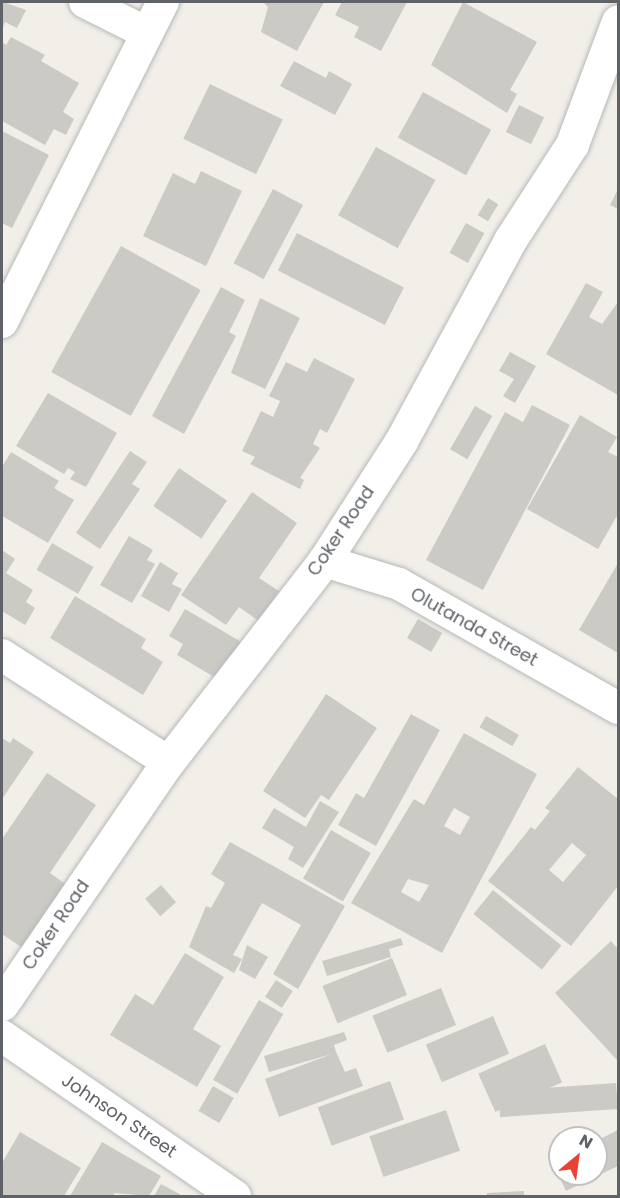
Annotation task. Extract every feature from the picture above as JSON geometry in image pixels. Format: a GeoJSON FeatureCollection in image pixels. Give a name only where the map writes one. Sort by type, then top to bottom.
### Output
{"type":"FeatureCollection","features":[{"type":"Feature","properties":{"kind":"main road","name":"Coker Road"},"geometry":{"type":"LineString","coordinates":[[2,1004],[168,762],[324,561],[401,441],[510,240],[572,144],[616,33]]}},
{"type":"Feature","properties":{"kind":"street"},"geometry":{"type":"LineString","coordinates":[[85,2],[147,33]]}},
{"type":"Feature","properties":{"kind":"street"},"geometry":{"type":"LineString","coordinates":[[2,322],[163,2]]}},
{"type":"Feature","properties":{"kind":"street","name":"Olutanda Street"},"geometry":{"type":"LineString","coordinates":[[324,561],[399,584],[618,708]]}},
{"type":"Feature","properties":{"kind":"street"},"geometry":{"type":"LineString","coordinates":[[2,655],[168,762]]}},
{"type":"Feature","properties":{"kind":"street","name":"Johnson Street"},"geometry":{"type":"LineString","coordinates":[[2,1036],[235,1197]]}},
{"type":"Feature","properties":{"kind":"building"},"geometry":{"type":"Polygon","coordinates":[[[3,2],[26,10],[17,28],[5,22],[2,30],[3,2]]]}},
{"type":"Feature","properties":{"kind":"building"},"geometry":{"type":"Polygon","coordinates":[[[263,2],[324,2],[297,51],[261,32],[268,7],[263,2]]]}},
{"type":"Feature","properties":{"kind":"building"},"geometry":{"type":"Polygon","coordinates":[[[342,2],[407,2],[381,51],[354,37],[359,27],[335,15],[342,2]]]}},
{"type":"Feature","properties":{"kind":"building"},"geometry":{"type":"Polygon","coordinates":[[[463,2],[537,42],[510,90],[517,94],[507,113],[431,65],[463,2]]]}},
{"type":"Feature","properties":{"kind":"building"},"geometry":{"type":"Polygon","coordinates":[[[11,37],[45,55],[41,61],[79,83],[63,112],[74,119],[66,135],[54,129],[45,145],[2,121],[2,42],[6,45],[11,37]]]}},
{"type":"Feature","properties":{"kind":"building"},"geometry":{"type":"Polygon","coordinates":[[[294,61],[326,78],[329,71],[352,84],[335,115],[280,86],[294,61]]]}},
{"type":"Feature","properties":{"kind":"building"},"geometry":{"type":"Polygon","coordinates":[[[210,84],[283,120],[256,174],[183,139],[210,84]]]}},
{"type":"Feature","properties":{"kind":"building"},"geometry":{"type":"Polygon","coordinates":[[[423,92],[491,130],[466,175],[398,137],[423,92]]]}},
{"type":"Feature","properties":{"kind":"building"},"geometry":{"type":"Polygon","coordinates":[[[519,105],[544,117],[531,144],[506,132],[519,105]]]}},
{"type":"Feature","properties":{"kind":"building"},"geometry":{"type":"Polygon","coordinates":[[[2,131],[49,155],[12,228],[2,223],[2,131]]]}},
{"type":"Feature","properties":{"kind":"building"},"geometry":{"type":"Polygon","coordinates":[[[376,147],[435,180],[398,248],[338,215],[376,147]]]}},
{"type":"Feature","properties":{"kind":"building"},"geometry":{"type":"Polygon","coordinates":[[[201,171],[242,191],[206,266],[143,236],[173,173],[195,184],[201,171]]]}},
{"type":"Feature","properties":{"kind":"building"},"geometry":{"type":"Polygon","coordinates":[[[273,189],[303,205],[264,279],[234,263],[273,189]]]}},
{"type":"Feature","properties":{"kind":"building"},"geometry":{"type":"Polygon","coordinates":[[[618,189],[618,209],[610,205],[618,189]]]}},
{"type":"Feature","properties":{"kind":"building"},"geometry":{"type":"Polygon","coordinates":[[[488,198],[498,204],[488,221],[478,215],[488,198]]]}},
{"type":"Feature","properties":{"kind":"building"},"geometry":{"type":"Polygon","coordinates":[[[466,223],[484,233],[468,263],[450,253],[466,223]]]}},
{"type":"Feature","properties":{"kind":"building"},"geometry":{"type":"Polygon","coordinates":[[[297,233],[404,287],[385,325],[278,270],[297,233]]]}},
{"type":"Feature","properties":{"kind":"building"},"geometry":{"type":"Polygon","coordinates":[[[121,246],[201,290],[131,416],[51,372],[121,246]]]}},
{"type":"Feature","properties":{"kind":"building"},"geometry":{"type":"Polygon","coordinates":[[[586,283],[603,292],[589,317],[602,324],[618,302],[618,395],[546,354],[586,283]]]}},
{"type":"Feature","properties":{"kind":"building"},"geometry":{"type":"Polygon","coordinates":[[[221,287],[245,300],[229,332],[236,336],[184,434],[152,416],[221,287]]]}},
{"type":"Feature","properties":{"kind":"building"},"geometry":{"type":"Polygon","coordinates":[[[260,298],[300,318],[265,389],[231,373],[260,298]]]}},
{"type":"Feature","properties":{"kind":"building"},"geometry":{"type":"Polygon","coordinates":[[[510,352],[536,366],[515,403],[503,396],[514,379],[499,371],[510,352]]]}},
{"type":"Feature","properties":{"kind":"building"},"geometry":{"type":"Polygon","coordinates":[[[314,358],[355,379],[327,433],[320,429],[313,444],[320,448],[300,478],[304,480],[300,489],[250,464],[255,457],[242,451],[261,411],[273,417],[280,401],[269,396],[286,362],[307,372],[314,358]]]}},
{"type":"Feature","properties":{"kind":"building"},"geometry":{"type":"Polygon","coordinates":[[[48,393],[117,433],[86,487],[70,479],[75,472],[68,468],[64,474],[16,446],[48,393]]]}},
{"type":"Feature","properties":{"kind":"building"},"geometry":{"type":"Polygon","coordinates":[[[532,405],[570,425],[483,590],[426,560],[505,412],[523,422],[532,405]]]}},
{"type":"Feature","properties":{"kind":"building"},"geometry":{"type":"Polygon","coordinates":[[[475,406],[492,416],[467,459],[450,449],[475,406]]]}},
{"type":"Feature","properties":{"kind":"building"},"geometry":{"type":"Polygon","coordinates":[[[580,415],[617,437],[608,452],[618,457],[618,514],[598,549],[527,509],[580,415]]]}},
{"type":"Feature","properties":{"kind":"building"},"geometry":{"type":"Polygon","coordinates":[[[130,451],[147,462],[132,484],[140,489],[100,549],[76,533],[130,451]]]}},
{"type":"Feature","properties":{"kind":"building"},"geometry":{"type":"Polygon","coordinates":[[[11,452],[59,481],[54,488],[74,500],[48,543],[2,516],[2,467],[11,452]]]}},
{"type":"Feature","properties":{"kind":"building"},"geometry":{"type":"Polygon","coordinates":[[[179,468],[227,500],[201,539],[153,506],[179,468]]]}},
{"type":"Feature","properties":{"kind":"building"},"geometry":{"type":"Polygon","coordinates":[[[252,492],[297,523],[259,578],[279,591],[259,621],[239,607],[226,625],[181,595],[252,492]]]}},
{"type":"Feature","properties":{"kind":"building"},"geometry":{"type":"Polygon","coordinates":[[[129,536],[153,550],[147,560],[155,564],[132,603],[100,585],[129,536]]]}},
{"type":"Feature","properties":{"kind":"building"},"geometry":{"type":"Polygon","coordinates":[[[52,543],[94,567],[78,594],[37,570],[52,543]]]}},
{"type":"Feature","properties":{"kind":"building"},"geometry":{"type":"Polygon","coordinates":[[[2,550],[15,559],[6,573],[33,590],[26,602],[35,608],[25,625],[2,611],[2,550]]]}},
{"type":"Feature","properties":{"kind":"building"},"geometry":{"type":"Polygon","coordinates":[[[160,562],[178,573],[172,584],[182,589],[169,612],[141,596],[160,562]]]}},
{"type":"Feature","properties":{"kind":"building"},"geometry":{"type":"Polygon","coordinates":[[[618,563],[618,653],[579,630],[618,563]]]}},
{"type":"Feature","properties":{"kind":"building"},"geometry":{"type":"Polygon","coordinates":[[[75,596],[146,639],[141,648],[163,662],[143,695],[50,638],[75,596]]]}},
{"type":"Feature","properties":{"kind":"building"},"geometry":{"type":"Polygon","coordinates":[[[185,609],[243,643],[221,681],[177,655],[183,644],[169,636],[185,609]]]}},
{"type":"Feature","properties":{"kind":"building"},"geometry":{"type":"Polygon","coordinates":[[[418,619],[442,633],[431,652],[407,638],[418,619]]]}},
{"type":"Feature","properties":{"kind":"building"},"geometry":{"type":"Polygon","coordinates":[[[326,694],[377,728],[329,800],[321,795],[305,818],[263,791],[326,694]]]}},
{"type":"Feature","properties":{"kind":"building"},"geometry":{"type":"Polygon","coordinates":[[[411,714],[440,730],[376,846],[338,825],[356,793],[364,798],[411,714]]]}},
{"type":"Feature","properties":{"kind":"building"},"geometry":{"type":"Polygon","coordinates":[[[486,716],[519,735],[512,746],[480,727],[486,716]]]}},
{"type":"Feature","properties":{"kind":"building"},"geometry":{"type":"Polygon","coordinates":[[[464,733],[537,774],[442,953],[351,903],[414,799],[424,805],[464,733]],[[454,808],[444,826],[460,835],[470,817],[454,808]],[[408,879],[401,892],[419,902],[429,885],[408,879]]]}},
{"type":"Feature","properties":{"kind":"building"},"geometry":{"type":"Polygon","coordinates":[[[2,738],[10,743],[13,738],[34,752],[2,799],[2,738]]]}},
{"type":"Feature","properties":{"kind":"building"},"geometry":{"type":"Polygon","coordinates":[[[578,767],[618,799],[618,886],[571,946],[488,881],[531,827],[535,830],[550,811],[545,808],[578,767]],[[572,843],[549,870],[563,882],[586,855],[572,843]]]}},
{"type":"Feature","properties":{"kind":"building"},"geometry":{"type":"Polygon","coordinates":[[[47,773],[96,805],[50,873],[68,886],[24,949],[2,934],[2,839],[47,773]]]}},
{"type":"Feature","properties":{"kind":"building"},"geometry":{"type":"Polygon","coordinates":[[[320,801],[339,812],[303,868],[288,859],[294,847],[262,828],[274,808],[306,827],[320,801]]]}},
{"type":"Feature","properties":{"kind":"building"},"geometry":{"type":"Polygon","coordinates":[[[331,830],[371,853],[343,901],[303,878],[331,830]]]}},
{"type":"Feature","properties":{"kind":"building"},"geometry":{"type":"Polygon","coordinates":[[[230,842],[345,906],[298,989],[273,974],[301,925],[262,903],[233,955],[242,959],[234,973],[189,947],[206,906],[211,908],[225,883],[211,874],[230,842]]]}},
{"type":"Feature","properties":{"kind":"building"},"geometry":{"type":"Polygon","coordinates":[[[161,885],[176,902],[160,916],[145,899],[161,885]]]}},
{"type":"Feature","properties":{"kind":"building"},"geometry":{"type":"Polygon","coordinates":[[[493,890],[561,945],[542,969],[473,914],[493,890]]]}},
{"type":"Feature","properties":{"kind":"building"},"geometry":{"type":"Polygon","coordinates":[[[401,938],[403,945],[389,949],[391,957],[327,976],[322,961],[401,938]]]}},
{"type":"Feature","properties":{"kind":"building"},"geometry":{"type":"Polygon","coordinates":[[[611,941],[618,949],[618,1061],[555,993],[611,941]]]}},
{"type":"Feature","properties":{"kind":"building"},"geometry":{"type":"Polygon","coordinates":[[[247,945],[268,957],[255,979],[239,970],[247,945]]]}},
{"type":"Feature","properties":{"kind":"building"},"geometry":{"type":"Polygon","coordinates":[[[185,953],[224,977],[193,1029],[221,1046],[197,1087],[110,1035],[135,994],[153,1005],[185,953]]]}},
{"type":"Feature","properties":{"kind":"building"},"geometry":{"type":"Polygon","coordinates":[[[392,958],[407,995],[337,1023],[322,986],[392,958]]]}},
{"type":"Feature","properties":{"kind":"building"},"geometry":{"type":"Polygon","coordinates":[[[276,980],[293,991],[282,1008],[265,997],[276,980]]]}},
{"type":"Feature","properties":{"kind":"building"},"geometry":{"type":"Polygon","coordinates":[[[441,988],[456,1025],[387,1053],[372,1016],[441,988]]]}},
{"type":"Feature","properties":{"kind":"building"},"geometry":{"type":"Polygon","coordinates":[[[259,1000],[283,1014],[237,1094],[213,1080],[259,1000]]]}},
{"type":"Feature","properties":{"kind":"building"},"geometry":{"type":"Polygon","coordinates":[[[493,1016],[509,1054],[442,1082],[426,1045],[493,1016]]]}},
{"type":"Feature","properties":{"kind":"building"},"geometry":{"type":"Polygon","coordinates":[[[344,1032],[347,1040],[334,1045],[336,1052],[345,1072],[356,1068],[363,1086],[279,1117],[265,1079],[332,1054],[269,1072],[264,1056],[344,1032]]]}},
{"type":"Feature","properties":{"kind":"building"},"geometry":{"type":"Polygon","coordinates":[[[545,1044],[562,1082],[495,1112],[478,1074],[545,1044]]]}},
{"type":"Feature","properties":{"kind":"building"},"geometry":{"type":"Polygon","coordinates":[[[390,1081],[404,1120],[332,1146],[318,1107],[390,1081]]]}},
{"type":"Feature","properties":{"kind":"building"},"geometry":{"type":"Polygon","coordinates":[[[616,1083],[618,1109],[500,1117],[498,1091],[616,1083]]]}},
{"type":"Feature","properties":{"kind":"building"},"geometry":{"type":"Polygon","coordinates":[[[213,1086],[234,1098],[219,1123],[198,1111],[213,1086]]]}},
{"type":"Feature","properties":{"kind":"building"},"geometry":{"type":"Polygon","coordinates":[[[446,1110],[460,1151],[383,1177],[369,1136],[446,1110]]]}},
{"type":"Feature","properties":{"kind":"building"},"geometry":{"type":"Polygon","coordinates":[[[618,1130],[618,1166],[608,1171],[608,1135],[618,1130]]]}},
{"type":"Feature","properties":{"kind":"building"},"geometry":{"type":"Polygon","coordinates":[[[20,1132],[81,1168],[64,1196],[2,1196],[2,1163],[20,1132]]]}},
{"type":"Feature","properties":{"kind":"building"},"geometry":{"type":"Polygon","coordinates":[[[102,1142],[161,1176],[149,1196],[115,1193],[112,1196],[70,1196],[102,1142]]]}},
{"type":"Feature","properties":{"kind":"building"},"geometry":{"type":"Polygon","coordinates":[[[161,1184],[183,1196],[154,1196],[161,1184]]]}},
{"type":"Feature","properties":{"kind":"building"},"geometry":{"type":"Polygon","coordinates":[[[564,1186],[576,1186],[566,1191],[564,1186]]]}},
{"type":"Feature","properties":{"kind":"building"},"geometry":{"type":"Polygon","coordinates":[[[524,1191],[524,1196],[487,1196],[487,1193],[524,1191]]]}}]}
